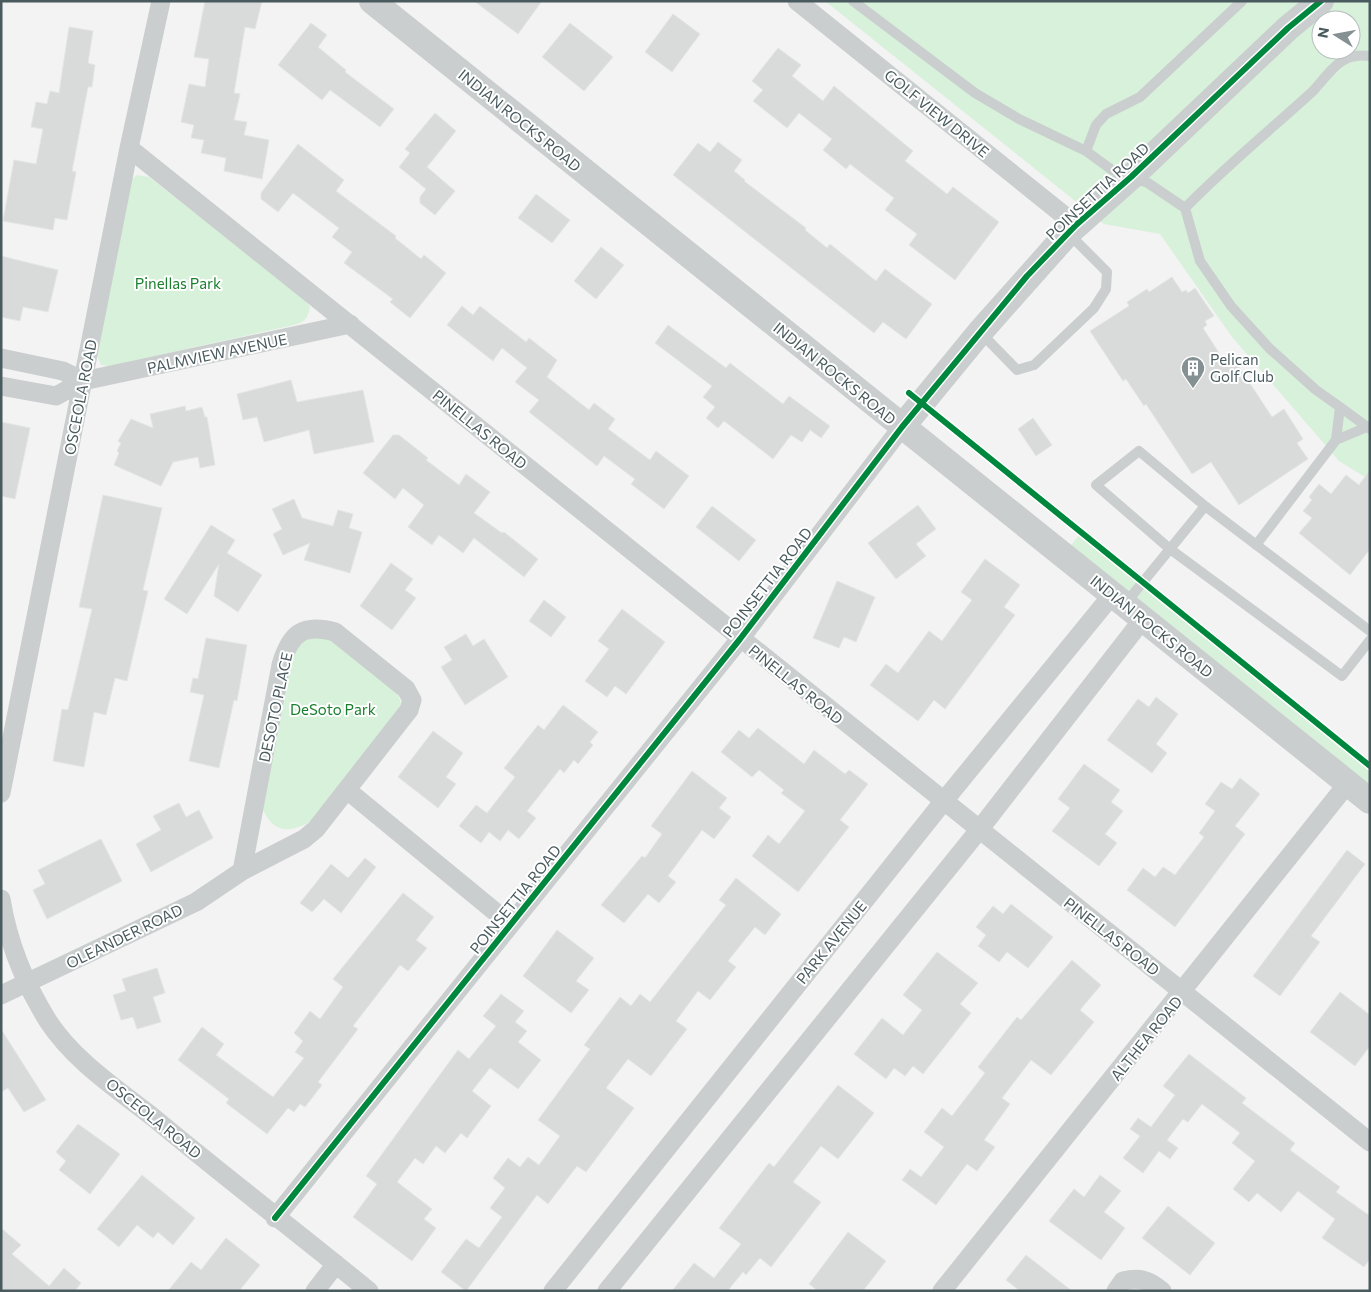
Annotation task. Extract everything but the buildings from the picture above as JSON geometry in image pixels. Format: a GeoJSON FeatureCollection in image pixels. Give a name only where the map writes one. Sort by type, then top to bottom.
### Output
{"type":"FeatureCollection","features":[{"type":"Feature","properties":{"kind":"street","name":"OSCEOLA ROAD"},"geometry":{"type":"LineString","coordinates":[[1,793],[129,148],[161,1]]}},
{"type":"Feature","properties":{"kind":"street","name":"INDIAN ROCKS ROAD"},"geometry":{"type":"LineString","coordinates":[[372,1],[1370,801]]}},
{"type":"Feature","properties":{"kind":"street","name":"GOLF VIEW DRIVE"},"geometry":{"type":"LineString","coordinates":[[797,1],[1072,229]]}},
{"type":"Feature","properties":{"kind":"street","name":"POINSETTIA ROAD"},"geometry":{"type":"LineString","coordinates":[[275,1218],[740,639],[902,427],[980,332],[1072,229],[1131,177],[1288,28],[1321,1]]}},
{"type":"Feature","properties":{"kind":"street","name":"PINELLAS ROAD"},"geometry":{"type":"LineString","coordinates":[[129,148],[1370,1142]]}},
{"type":"Feature","properties":{"kind":"street","name":"PALMVIEW AVENUE"},"geometry":{"type":"LineString","coordinates":[[1,386],[56,396],[83,382],[350,324]]}},
{"type":"Feature","properties":{"kind":"street"},"geometry":{"type":"LineString","coordinates":[[1,358],[63,371],[83,382]]}},
{"type":"Feature","properties":{"kind":"street"},"geometry":{"type":"LineString","coordinates":[[607,1291],[979,830],[1127,606]]}},
{"type":"Feature","properties":{"kind":"street","name":"PARK AVENUE"},"geometry":{"type":"LineString","coordinates":[[553,1291],[944,802],[1127,606]]}},
{"type":"Feature","properties":{"kind":"street","name":"DESOTO PLACE"},"geometry":{"type":"LineString","coordinates":[[308,628],[321,628],[335,632],[406,690],[412,700],[410,710],[316,828],[304,839],[242,871],[281,665],[286,648],[295,635],[308,628]]}},
{"type":"Feature","properties":{"kind":"street","name":"ALTHEA ROAD"},"geometry":{"type":"LineString","coordinates":[[947,1289],[1348,783]]}},
{"type":"Feature","properties":{"kind":"street"},"geometry":{"type":"LineString","coordinates":[[347,790],[510,924]]}},
{"type":"Feature","properties":{"kind":"street","name":"OLEANDER ROAD"},"geometry":{"type":"LineString","coordinates":[[1,995],[196,902],[242,871]]}},
{"type":"Feature","properties":{"kind":"street","name":"OSCEOLA ROAD"},"geometry":{"type":"LineString","coordinates":[[1,898],[5,923],[26,983],[49,1022],[78,1056],[275,1218],[369,1291]]}},
{"type":"Feature","properties":{"kind":"street"},"geometry":{"type":"LineString","coordinates":[[315,1291],[336,1264]]}},
{"type":"Feature","properties":{"kind":"street"},"geometry":{"type":"LineString","coordinates":[[1116,1291],[1123,1281],[1138,1278],[1153,1284],[1162,1291]]}},
{"type":"Feature","properties":{"kind":"lane"},"geometry":{"type":"LineString","coordinates":[[853,1],[975,93],[1019,119],[1086,151],[1112,170],[1148,183],[1185,208],[1200,261],[1231,306],[1269,348],[1316,390],[1368,428]]}},
{"type":"Feature","properties":{"kind":"lane"},"geometry":{"type":"LineString","coordinates":[[1086,151],[1096,125],[1106,114],[1140,97],[1242,1]]}},
{"type":"Feature","properties":{"kind":"lane"},"geometry":{"type":"LineString","coordinates":[[1185,208],[1224,168],[1265,136],[1319,86],[1342,61],[1354,57],[1370,56]]}},
{"type":"Feature","properties":{"kind":"lane"},"geometry":{"type":"LineString","coordinates":[[980,332],[1017,370],[1034,365],[1094,308],[1106,289],[1107,272],[1072,229]]}},
{"type":"Feature","properties":{"kind":"lane"},"geometry":{"type":"LineString","coordinates":[[1256,545],[1336,440],[1340,407]]}},
{"type":"Feature","properties":{"kind":"lane"},"geometry":{"type":"LineString","coordinates":[[1336,440],[1368,428]]}},
{"type":"Feature","properties":{"kind":"lane"},"geometry":{"type":"LineString","coordinates":[[1370,631],[1205,506],[1139,451],[1096,485],[1170,549],[1342,676],[1370,640]]}},
{"type":"Feature","properties":{"kind":"lane"},"geometry":{"type":"LineString","coordinates":[[1127,606],[1205,506]]}},
{"type":"Feature","properties":{"kind":"green space"},"geometry":{"type":"Polygon","coordinates":[[[825,1],[1370,1],[1370,480],[1339,461],[1232,337],[1160,234],[1104,224],[825,1]]]}},
{"type":"Feature","properties":{"kind":"green space","name":"Pinellas Park"},"geometry":{"type":"Polygon","coordinates":[[[137,175],[149,177],[303,297],[310,307],[305,319],[294,325],[109,366],[101,365],[97,355],[130,181],[137,175]]]}},
{"type":"Feature","properties":{"kind":"green space"},"geometry":{"type":"Polygon","coordinates":[[[1079,535],[1370,766],[1370,788],[1069,548],[1079,535]]]}},
{"type":"Feature","properties":{"kind":"green space","name":"DeSoto Park"},"geometry":{"type":"Polygon","coordinates":[[[324,634],[397,693],[401,702],[398,711],[314,819],[297,828],[282,829],[270,821],[261,804],[293,651],[297,643],[324,634]]]}},
{"type":"Feature","properties":{"kind":"cycle path"},"geometry":{"type":"LineString","coordinates":[[275,1218],[740,639],[902,427],[1027,276],[1076,225],[1131,177],[1288,28],[1321,1]]}},
{"type":"Feature","properties":{"kind":"cycle path"},"geometry":{"type":"LineString","coordinates":[[909,393],[1370,766]]}},
{"type":"Feature","properties":{"kind":"place","name":"Pelican Golf Club"},"geometry":{"type":"Point","coordinates":[1193,389]}}]}
